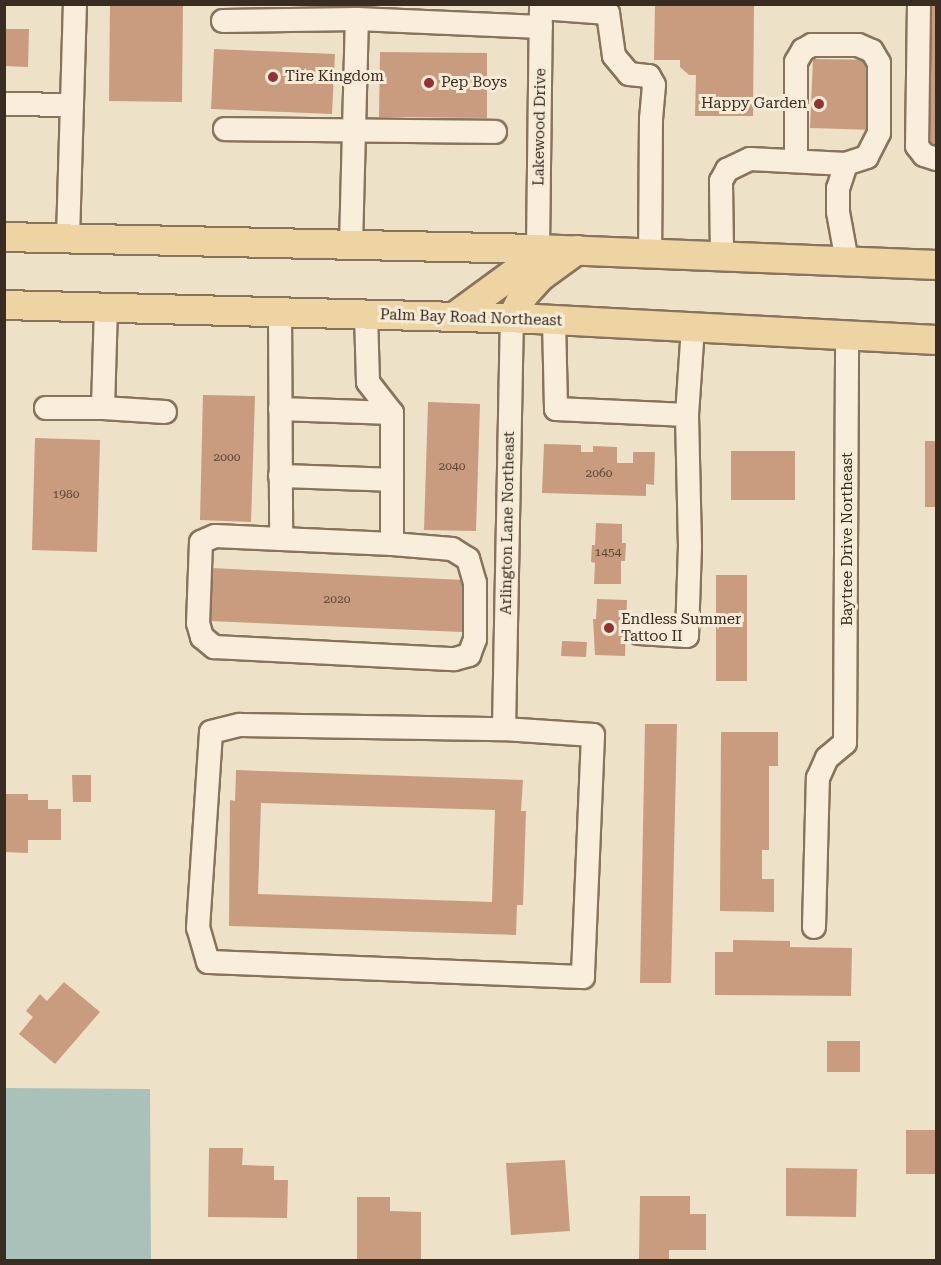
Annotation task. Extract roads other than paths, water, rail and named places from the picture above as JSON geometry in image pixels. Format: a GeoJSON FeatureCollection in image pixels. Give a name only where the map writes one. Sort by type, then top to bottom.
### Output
{"type":"FeatureCollection","features":[{"type":"Feature","properties":{"kind":"main road"},"geometry":{"type":"LineString","coordinates":[[4,237],[577,250],[936,264]]}},
{"type":"Feature","properties":{"kind":"main road"},"geometry":{"type":"LineString","coordinates":[[454,317],[521,268],[538,249]]}},
{"type":"Feature","properties":{"kind":"main road"},"geometry":{"type":"LineString","coordinates":[[512,318],[523,296],[540,277],[577,250]]}},
{"type":"Feature","properties":{"kind":"main road","name":"Palm Bay Road Northeast"},"geometry":{"type":"LineString","coordinates":[[4,305],[512,318],[936,340]]}},
{"type":"Feature","properties":{"kind":"street"},"geometry":{"type":"LineString","coordinates":[[68,238],[75,4]]}},
{"type":"Feature","properties":{"kind":"street"},"geometry":{"type":"LineString","coordinates":[[919,4],[917,146],[924,155],[936,159]]}},
{"type":"Feature","properties":{"kind":"street","name":"Lakewood Drive"},"geometry":{"type":"LineString","coordinates":[[538,249],[541,13]]}},
{"type":"Feature","properties":{"kind":"street"},"geometry":{"type":"LineString","coordinates":[[223,21],[608,13],[614,56],[629,74],[649,76],[654,85],[651,119],[650,253]]}},
{"type":"Feature","properties":{"kind":"street"},"geometry":{"type":"LineString","coordinates":[[351,245],[357,19]]}},
{"type":"Feature","properties":{"kind":"street"},"geometry":{"type":"LineString","coordinates":[[722,255],[721,182],[727,170],[750,159],[846,164],[867,157],[879,133],[879,63],[872,51],[858,45],[812,45],[803,50],[796,62],[796,161]]}},
{"type":"Feature","properties":{"kind":"street"},"geometry":{"type":"LineString","coordinates":[[4,104],[72,105]]}},
{"type":"Feature","properties":{"kind":"street"},"geometry":{"type":"LineString","coordinates":[[225,129],[495,132]]}},
{"type":"Feature","properties":{"kind":"street"},"geometry":{"type":"LineString","coordinates":[[846,164],[838,188],[838,212],[846,243],[847,261]]}},
{"type":"Feature","properties":{"kind":"street"},"geometry":{"type":"LineString","coordinates":[[103,408],[106,307]]}},
{"type":"Feature","properties":{"kind":"street"},"geometry":{"type":"LineString","coordinates":[[280,312],[281,539]]}},
{"type":"Feature","properties":{"kind":"street"},"geometry":{"type":"LineString","coordinates":[[366,315],[368,382],[392,413],[392,544]]}},
{"type":"Feature","properties":{"kind":"street","name":"Arlington Lane Northeast"},"geometry":{"type":"LineString","coordinates":[[504,729],[512,318]]}},
{"type":"Feature","properties":{"kind":"street"},"geometry":{"type":"LineString","coordinates":[[554,320],[556,409],[687,415]]}},
{"type":"Feature","properties":{"kind":"street"},"geometry":{"type":"LineString","coordinates":[[639,633],[687,636],[690,547],[687,415],[693,327]]}},
{"type":"Feature","properties":{"kind":"street","name":"Baytree Drive Northeast"},"geometry":{"type":"LineString","coordinates":[[814,927],[818,778],[827,758],[845,743],[848,335]]}},
{"type":"Feature","properties":{"kind":"street"},"geometry":{"type":"LineString","coordinates":[[46,408],[103,408],[165,412]]}},
{"type":"Feature","properties":{"kind":"street"},"geometry":{"type":"LineString","coordinates":[[280,409],[392,413]]}},
{"type":"Feature","properties":{"kind":"street"},"geometry":{"type":"LineString","coordinates":[[280,476],[392,480]]}},
{"type":"Feature","properties":{"kind":"street"},"geometry":{"type":"LineString","coordinates":[[214,536],[281,539],[452,549],[468,559],[476,583],[475,639],[469,655],[454,659],[214,647],[202,637],[198,623],[201,543],[214,536]]}},
{"type":"Feature","properties":{"kind":"street"},"geometry":{"type":"LineString","coordinates":[[240,725],[504,729],[593,735],[583,977],[208,962],[198,928],[211,732],[240,725]]}},
{"type":"Feature","properties":{"kind":"water"},"geometry":{"type":"Polygon","coordinates":[[[5,1088],[150,1089],[151,1260],[5,1260],[5,1088]]]}},
{"type":"Feature","properties":{"kind":"place","name":"Tire Kingdom"},"geometry":{"type":"Point","coordinates":[273,77]}},
{"type":"Feature","properties":{"kind":"place","name":"Pep Boys"},"geometry":{"type":"Point","coordinates":[429,83]}},
{"type":"Feature","properties":{"kind":"place","name":"Happy Garden"},"geometry":{"type":"Point","coordinates":[819,104]}},
{"type":"Feature","properties":{"kind":"place","name":"Endless Summer Tattoo II"},"geometry":{"type":"Point","coordinates":[609,628]}}]}
